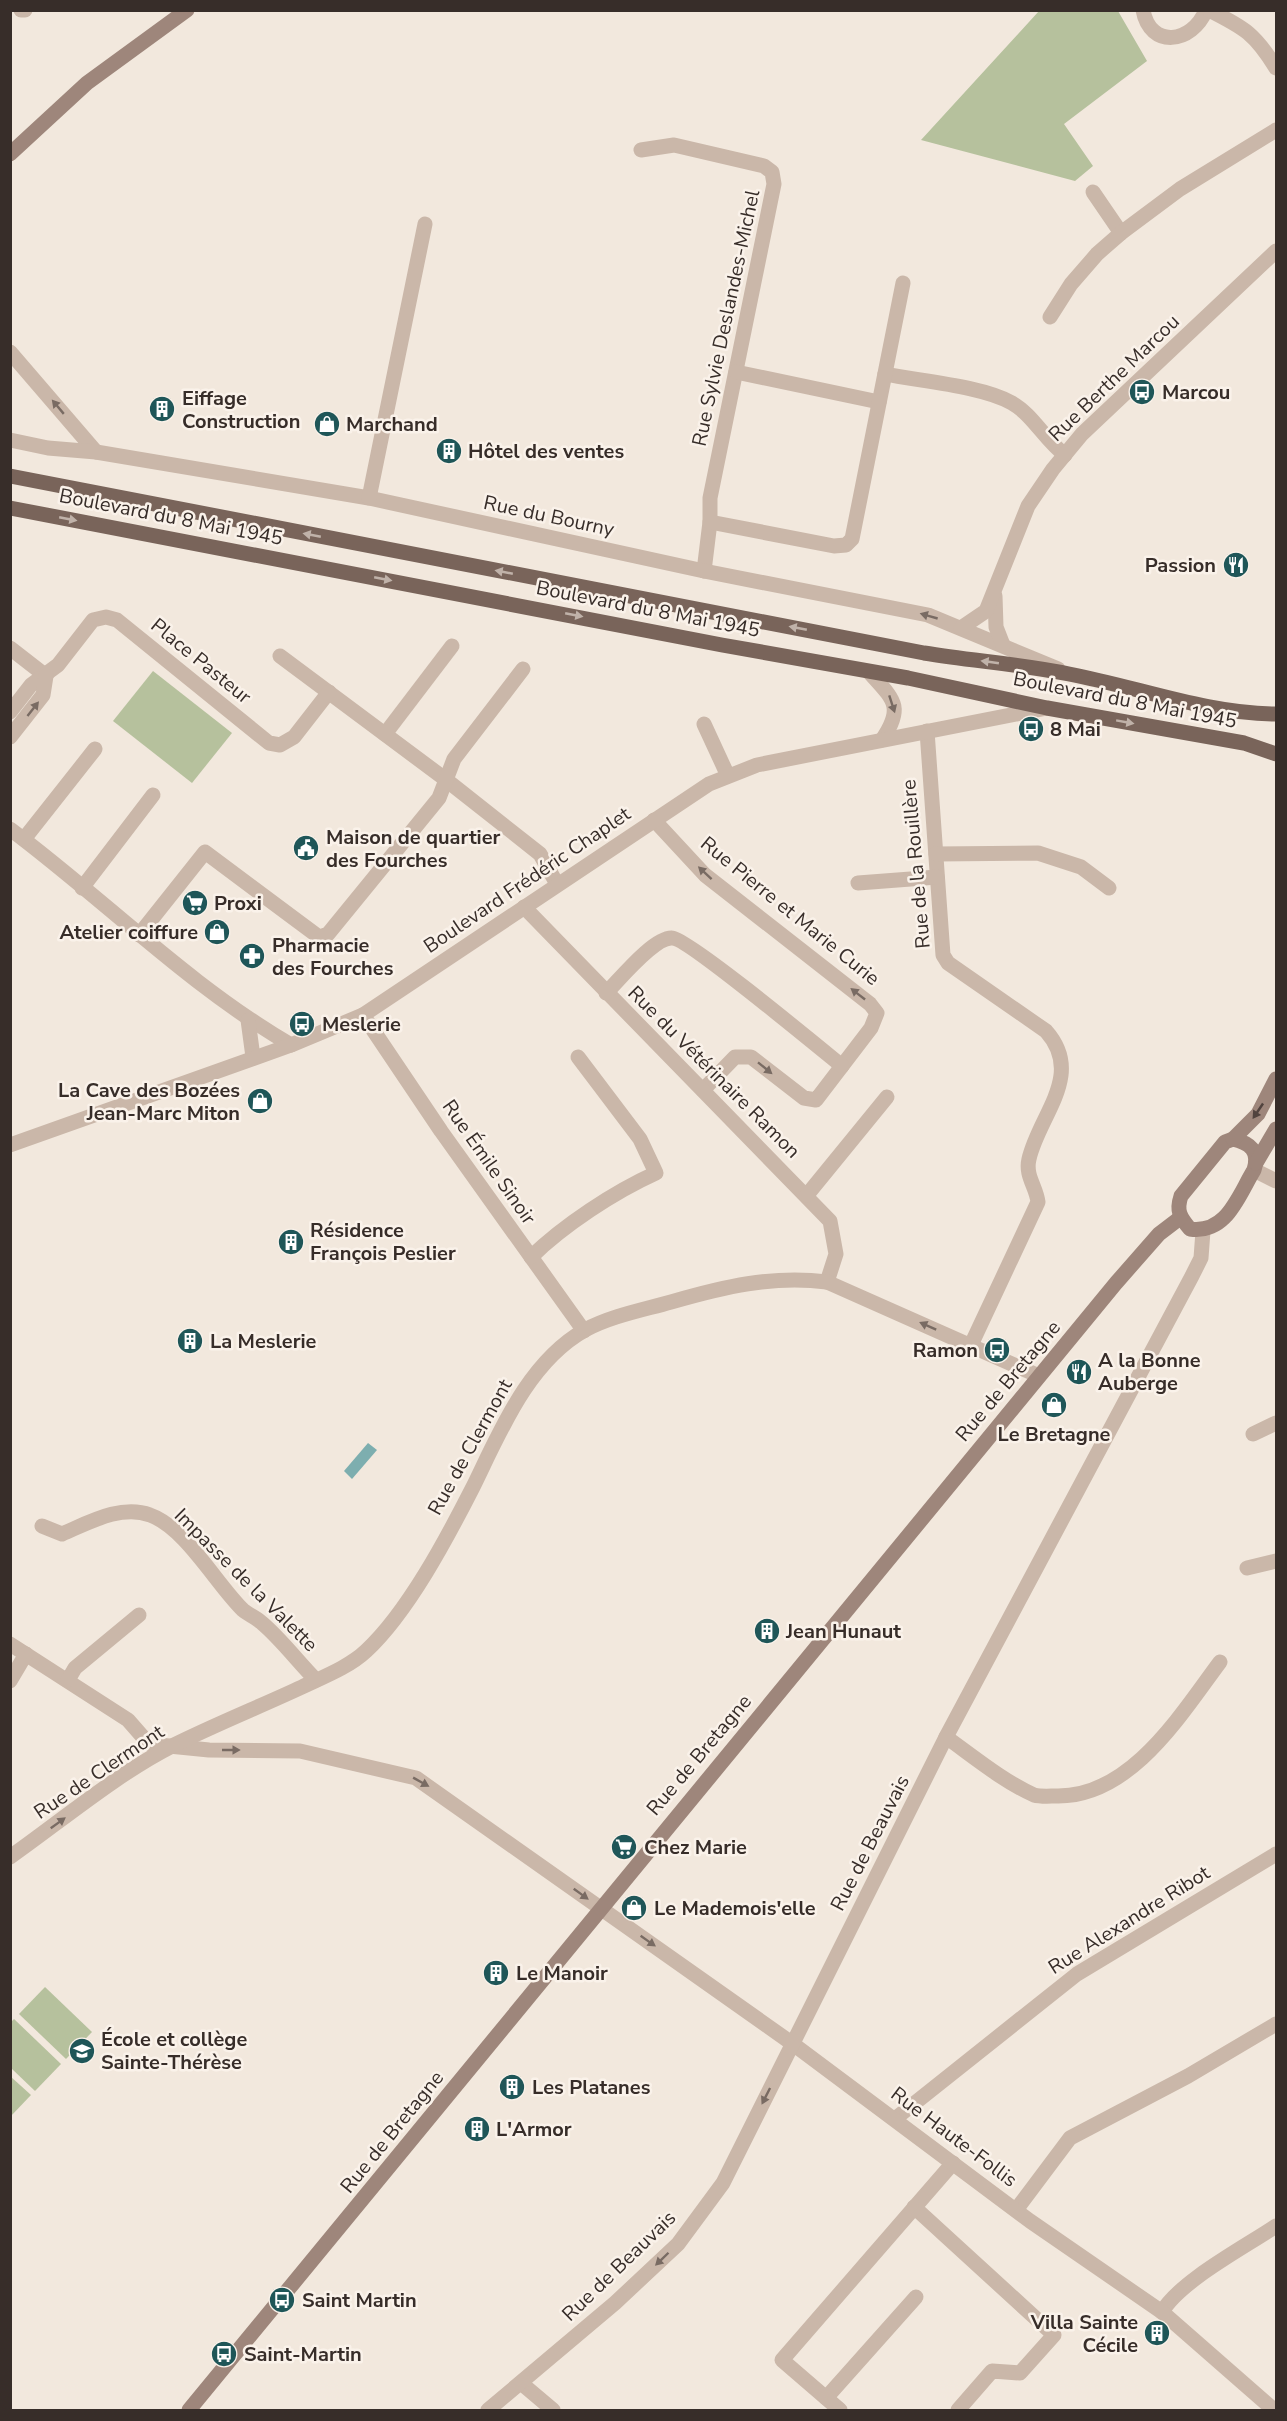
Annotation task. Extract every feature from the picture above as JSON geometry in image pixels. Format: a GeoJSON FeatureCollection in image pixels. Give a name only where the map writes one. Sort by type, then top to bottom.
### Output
{"type":"FeatureCollection","features":[{"type":"Feature","properties":{"kind":"main road"},"geometry":{"type":"LineString","coordinates":[[11,154],[87,83],[187,10]]}},
{"type":"Feature","properties":{"kind":"main road","name":"Boulevard du 8 Mai 1945"},"geometry":{"type":"LineString","coordinates":[[10,476],[924,653],[1069,674],[1219,708],[1253,714],[1276,714]]}},
{"type":"Feature","properties":{"kind":"main road","name":"Boulevard du 8 Mai 1945"},"geometry":{"type":"LineString","coordinates":[[10,508],[908,678],[1047,708],[1244,743],[1276,754]]}},
{"type":"Feature","properties":{"kind":"main road"},"geometry":{"type":"LineString","coordinates":[[1244,743],[1276,742]]}},
{"type":"Feature","properties":{"kind":"main road"},"geometry":{"type":"LineString","coordinates":[[1276,1079],[1258,1114],[1233,1139],[1225,1142],[1181,1196],[1177,1206],[1180,1218],[1190,1229],[1203,1231],[1222,1222],[1276,1129]]}},
{"type":"Feature","properties":{"kind":"main road"},"geometry":{"type":"LineString","coordinates":[[1233,1139],[1246,1142],[1254,1148],[1255,1166]]}},
{"type":"Feature","properties":{"kind":"main road","name":"Rue de Bretagne"},"geometry":{"type":"LineString","coordinates":[[189,2410],[360,2205],[600,1908],[1039,1376],[1159,1234],[1180,1218]]}},
{"type":"Feature","properties":{"kind":"street"},"geometry":{"type":"LineString","coordinates":[[1143,10],[1144,19],[1155,32],[1170,38],[1187,35],[1200,25],[1207,10],[1235,23],[1259,41],[1276,68]]}},
{"type":"Feature","properties":{"kind":"street"},"geometry":{"type":"LineString","coordinates":[[1050,317],[1071,284],[1097,254],[1121,233],[1180,189],[1276,130]]}},
{"type":"Feature","properties":{"kind":"street","name":"Rue Sylvie Deslandes-Michel"},"geometry":{"type":"LineString","coordinates":[[641,150],[674,145],[764,166],[772,172],[774,184],[710,498],[710,522],[704,572]]}},
{"type":"Feature","properties":{"kind":"street"},"geometry":{"type":"LineString","coordinates":[[1093,192],[1121,233]]}},
{"type":"Feature","properties":{"kind":"street"},"geometry":{"type":"LineString","coordinates":[[369,498],[425,224]]}},
{"type":"Feature","properties":{"kind":"street","name":"Rue Berthe Marcou"},"geometry":{"type":"LineString","coordinates":[[961,628],[986,611],[1028,506],[1082,434],[1276,251]]}},
{"type":"Feature","properties":{"kind":"street"},"geometry":{"type":"LineString","coordinates":[[710,522],[834,546],[846,545],[852,539],[903,283]]}},
{"type":"Feature","properties":{"kind":"street"},"geometry":{"type":"LineString","coordinates":[[10,352],[96,452]]}},
{"type":"Feature","properties":{"kind":"street"},"geometry":{"type":"LineString","coordinates":[[736,372],[879,402]]}},
{"type":"Feature","properties":{"kind":"street"},"geometry":{"type":"LineString","coordinates":[[885,374],[988,394],[1011,402],[1025,412],[1053,447],[1065,455]]}},
{"type":"Feature","properties":{"kind":"street","name":"Rue du Bourny"},"geometry":{"type":"LineString","coordinates":[[10,440],[48,448],[96,452],[369,498],[704,572],[928,615],[1069,674]]}},
{"type":"Feature","properties":{"kind":"street","name":"Rue Berthe Marcou"},"geometry":{"type":"LineString","coordinates":[[995,589],[996,627],[1003,645]]}},
{"type":"Feature","properties":{"kind":"street","name":"Place Pasteur"},"geometry":{"type":"LineString","coordinates":[[10,712],[31,685],[46,676],[67,654],[93,621],[106,617],[117,621],[269,743],[280,745],[294,737],[329,692]]}},
{"type":"Feature","properties":{"kind":"street"},"geometry":{"type":"LineString","coordinates":[[385,734],[452,646]]}},
{"type":"Feature","properties":{"kind":"street"},"geometry":{"type":"LineString","coordinates":[[10,648],[46,676]]}},
{"type":"Feature","properties":{"kind":"street"},"geometry":{"type":"LineString","coordinates":[[280,656],[445,779],[540,854],[557,884]]}},
{"type":"Feature","properties":{"kind":"street"},"geometry":{"type":"LineString","coordinates":[[139,935],[204,852],[319,937],[328,934],[439,798],[453,759],[523,669]]}},
{"type":"Feature","properties":{"kind":"street"},"geometry":{"type":"LineString","coordinates":[[869,672],[888,694],[895,710],[894,722],[882,740]]}},
{"type":"Feature","properties":{"kind":"street","name":"Place Pasteur"},"geometry":{"type":"LineString","coordinates":[[10,737],[43,695],[46,676]]}},
{"type":"Feature","properties":{"kind":"street","name":"Boulevard Frédéric Chaplet"},"geometry":{"type":"LineString","coordinates":[[10,1145],[76,1124],[291,1045],[363,1015],[709,784],[757,765],[1047,708]]}},
{"type":"Feature","properties":{"kind":"street"},"geometry":{"type":"LineString","coordinates":[[705,724],[728,776]]}},
{"type":"Feature","properties":{"kind":"street","name":"Rue de la Rouillère"},"geometry":{"type":"LineString","coordinates":[[927,731],[943,956],[948,963],[1046,1031],[1058,1044],[1061,1071],[1058,1094],[1029,1158],[1027,1175],[1036,1190],[1038,1202],[971,1345]]}},
{"type":"Feature","properties":{"kind":"street"},"geometry":{"type":"LineString","coordinates":[[24,839],[95,749]]}},
{"type":"Feature","properties":{"kind":"street"},"geometry":{"type":"LineString","coordinates":[[82,888],[153,795]]}},
{"type":"Feature","properties":{"kind":"street","name":"Rue Pierre et Marie Curie"},"geometry":{"type":"LineString","coordinates":[[654,820],[705,875],[870,1004],[877,1013],[871,1028],[816,1100],[804,1098],[751,1057],[735,1057],[703,1090]]}},
{"type":"Feature","properties":{"kind":"street"},"geometry":{"type":"LineString","coordinates":[[10,828],[139,935],[248,1020],[291,1045]]}},
{"type":"Feature","properties":{"kind":"street"},"geometry":{"type":"LineString","coordinates":[[936,854],[1038,853],[1081,867],[1109,888]]}},
{"type":"Feature","properties":{"kind":"street"},"geometry":{"type":"LineString","coordinates":[[858,884],[938,877]]}},
{"type":"Feature","properties":{"kind":"street","name":"Rue du Vétérinaire Ramon"},"geometry":{"type":"LineString","coordinates":[[524,907],[830,1221],[836,1240],[836,1254],[827,1282]]}},
{"type":"Feature","properties":{"kind":"street"},"geometry":{"type":"LineString","coordinates":[[606,993],[658,942],[672,938],[683,941],[842,1066]]}},
{"type":"Feature","properties":{"kind":"street","name":"Rue Émile Sinoir"},"geometry":{"type":"LineString","coordinates":[[363,1015],[584,1331]]}},
{"type":"Feature","properties":{"kind":"street"},"geometry":{"type":"LineString","coordinates":[[248,1020],[254,1057]]}},
{"type":"Feature","properties":{"kind":"street"},"geometry":{"type":"LineString","coordinates":[[531,1257],[546,1242],[635,1183],[656,1173],[640,1139],[578,1057]]}},
{"type":"Feature","properties":{"kind":"street"},"geometry":{"type":"LineString","coordinates":[[807,1195],[887,1096]]}},
{"type":"Feature","properties":{"kind":"street"},"geometry":{"type":"LineString","coordinates":[[1255,1166],[1276,1181]]}},
{"type":"Feature","properties":{"kind":"street","name":"Rue de Beauvais"},"geometry":{"type":"LineString","coordinates":[[488,2410],[615,2303],[678,2244],[723,2183],[946,1737],[1202,1258],[1203,1231]]}},
{"type":"Feature","properties":{"kind":"street","name":"Rue de Clermont"},"geometry":{"type":"LineString","coordinates":[[10,1857],[148,1760],[172,1746],[316,1680],[356,1659],[387,1627],[411,1594],[459,1513],[509,1415],[530,1382],[554,1356],[584,1331],[651,1307],[725,1286],[762,1280],[803,1279],[827,1282],[1039,1376]]}},
{"type":"Feature","properties":{"kind":"street"},"geometry":{"type":"LineString","coordinates":[[1252,1434],[1276,1423]]}},
{"type":"Feature","properties":{"kind":"street","name":"Impasse de la Valette"},"geometry":{"type":"LineString","coordinates":[[42,1526],[62,1534],[109,1515],[130,1512],[150,1515],[170,1528],[197,1555],[243,1610],[262,1623],[316,1680]]}},
{"type":"Feature","properties":{"kind":"street"},"geometry":{"type":"LineString","coordinates":[[1247,1568],[1276,1561]]}},
{"type":"Feature","properties":{"kind":"street"},"geometry":{"type":"LineString","coordinates":[[68,1680],[75,1668],[139,1614]]}},
{"type":"Feature","properties":{"kind":"street","name":"Rue Haute-Follis"},"geometry":{"type":"LineString","coordinates":[[10,1644],[128,1720],[149,1744],[210,1750],[300,1751],[416,1778],[793,2044],[896,2118],[1016,2210],[1162,2312],[1274,2410]]}},
{"type":"Feature","properties":{"kind":"street"},"geometry":{"type":"LineString","coordinates":[[10,1681],[26,1654]]}},
{"type":"Feature","properties":{"kind":"street"},"geometry":{"type":"LineString","coordinates":[[946,1737],[984,1765],[1036,1796],[1077,1796],[1111,1781],[1141,1758],[1170,1727],[1220,1662]]}},
{"type":"Feature","properties":{"kind":"street","name":"Rue Alexandre Ribot"},"geometry":{"type":"LineString","coordinates":[[896,2118],[1077,1974],[1275,1858]]}},
{"type":"Feature","properties":{"kind":"street"},"geometry":{"type":"LineString","coordinates":[[1016,2210],[1070,2138],[1188,2076],[1276,2024]]}},
{"type":"Feature","properties":{"kind":"street"},"geometry":{"type":"LineString","coordinates":[[840,2410],[782,2360],[952,2163]]}},
{"type":"Feature","properties":{"kind":"street"},"geometry":{"type":"LineString","coordinates":[[914,2207],[1054,2335],[1020,2373],[992,2371],[958,2410]]}},
{"type":"Feature","properties":{"kind":"street"},"geometry":{"type":"LineString","coordinates":[[1162,2312],[1168,2303],[1192,2282],[1276,2226]]}},
{"type":"Feature","properties":{"kind":"street"},"geometry":{"type":"LineString","coordinates":[[826,2398],[916,2297]]}},
{"type":"Feature","properties":{"kind":"street"},"geometry":{"type":"LineString","coordinates":[[521,2383],[553,2410]]}},
{"type":"Feature","properties":{"kind":"green space"},"geometry":{"type":"Polygon","coordinates":[[[1039,11],[1118,11],[1147,61],[1064,124],[1093,166],[1075,181],[921,140],[1039,11]]]}},
{"type":"Feature","properties":{"kind":"green space"},"geometry":{"type":"Polygon","coordinates":[[[153,671],[232,733],[192,783],[113,721],[153,671]]]}},
{"type":"Feature","properties":{"kind":"green space"},"geometry":{"type":"Polygon","coordinates":[[[45,1987],[92,2032],[66,2059],[19,2014],[45,1987]]]}},
{"type":"Feature","properties":{"kind":"green space"},"geometry":{"type":"Polygon","coordinates":[[[14,2019],[61,2064],[35,2091],[11,2068],[11,2022],[14,2019]]]}},
{"type":"Feature","properties":{"kind":"green space"},"geometry":{"type":"Polygon","coordinates":[[[10,2076],[31,2095],[11,2116],[10,2116],[10,2076]]]}},
{"type":"Feature","properties":{"kind":"water"},"geometry":{"type":"Polygon","coordinates":[[[368,1443],[377,1450],[352,1479],[344,1471],[368,1443]]]}},
{"type":"Feature","properties":{"kind":"place","name":"Marcou"},"geometry":{"type":"Point","coordinates":[1142,392]}},
{"type":"Feature","properties":{"kind":"place","name":"Eiffage Construction"},"geometry":{"type":"Point","coordinates":[162,409]}},
{"type":"Feature","properties":{"kind":"place","name":"Marchand"},"geometry":{"type":"Point","coordinates":[327,424]}},
{"type":"Feature","properties":{"kind":"place","name":"Hôtel des ventes"},"geometry":{"type":"Point","coordinates":[449,451]}},
{"type":"Feature","properties":{"kind":"place","name":"Passion"},"geometry":{"type":"Point","coordinates":[1236,565]}},
{"type":"Feature","properties":{"kind":"place","name":"8 Mai"},"geometry":{"type":"Point","coordinates":[1031,729]}},
{"type":"Feature","properties":{"kind":"place","name":"Maison de quartier des Fourches"},"geometry":{"type":"Point","coordinates":[306,848]}},
{"type":"Feature","properties":{"kind":"place","name":"Proxi"},"geometry":{"type":"Point","coordinates":[195,903]}},
{"type":"Feature","properties":{"kind":"place","name":"Atelier coiffure"},"geometry":{"type":"Point","coordinates":[217,932]}},
{"type":"Feature","properties":{"kind":"place","name":"Pharmacie des Fourches"},"geometry":{"type":"Point","coordinates":[252,956]}},
{"type":"Feature","properties":{"kind":"place","name":"Meslerie"},"geometry":{"type":"Point","coordinates":[302,1024]}},
{"type":"Feature","properties":{"kind":"place","name":"La Cave des Bozées Jean-Marc Miton"},"geometry":{"type":"Point","coordinates":[260,1101]}},
{"type":"Feature","properties":{"kind":"place","name":"Résidence François Peslier"},"geometry":{"type":"Point","coordinates":[291,1242]}},
{"type":"Feature","properties":{"kind":"place","name":"La Meslerie"},"geometry":{"type":"Point","coordinates":[190,1341]}},
{"type":"Feature","properties":{"kind":"place","name":"Ramon"},"geometry":{"type":"Point","coordinates":[997,1350]}},
{"type":"Feature","properties":{"kind":"place","name":"A la Bonne Auberge"},"geometry":{"type":"Point","coordinates":[1079,1372]}},
{"type":"Feature","properties":{"kind":"place","name":"Le Bretagne"},"geometry":{"type":"Point","coordinates":[1054,1405]}},
{"type":"Feature","properties":{"kind":"place","name":"Jean Hunaut"},"geometry":{"type":"Point","coordinates":[767,1631]}},
{"type":"Feature","properties":{"kind":"place","name":"Chez Marie"},"geometry":{"type":"Point","coordinates":[624,1847]}},
{"type":"Feature","properties":{"kind":"place","name":"Le Mademois'elle"},"geometry":{"type":"Point","coordinates":[634,1908]}},
{"type":"Feature","properties":{"kind":"place","name":"Le Manoir"},"geometry":{"type":"Point","coordinates":[496,1973]}},
{"type":"Feature","properties":{"kind":"place","name":"École et collège Sainte-Thérèse"},"geometry":{"type":"Point","coordinates":[82,2051]}},
{"type":"Feature","properties":{"kind":"place","name":"Les Platanes"},"geometry":{"type":"Point","coordinates":[512,2087]}},
{"type":"Feature","properties":{"kind":"place","name":"L'Armor"},"geometry":{"type":"Point","coordinates":[477,2129]}},
{"type":"Feature","properties":{"kind":"place","name":"Saint Martin"},"geometry":{"type":"Point","coordinates":[282,2300]}},
{"type":"Feature","properties":{"kind":"place","name":"Villa Sainte Cécile"},"geometry":{"type":"Point","coordinates":[1157,2333]}},
{"type":"Feature","properties":{"kind":"place","name":"Saint-Martin"},"geometry":{"type":"Point","coordinates":[224,2354]}}]}
